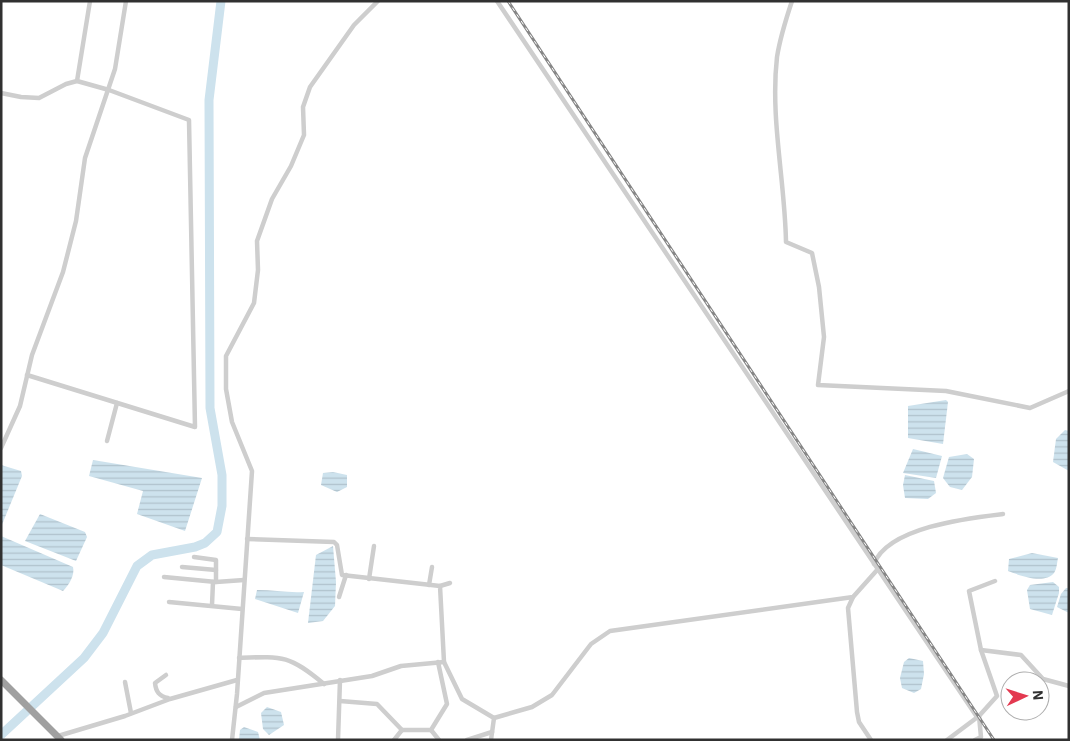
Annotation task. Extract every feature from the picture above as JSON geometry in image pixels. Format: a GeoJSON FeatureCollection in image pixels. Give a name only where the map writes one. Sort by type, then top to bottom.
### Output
{"type":"FeatureCollection","features":[{"type":"Feature","properties":{"kind":"highway"},"geometry":{"type":"LineString","coordinates":[[1,680],[60,738]]}},
{"type":"Feature","properties":{"kind":"street"},"geometry":{"type":"LineString","coordinates":[[78,82],[90,1]]}},
{"type":"Feature","properties":{"kind":"street"},"geometry":{"type":"LineString","coordinates":[[1,448],[20,406],[27,374],[63,272],[76,221],[85,158],[115,69],[126,1]]}},
{"type":"Feature","properties":{"kind":"street"},"geometry":{"type":"LineString","coordinates":[[232,740],[236,707],[252,471],[232,422],[226,389],[226,356],[254,303],[258,270],[257,241],[272,199],[292,166],[304,135],[303,107],[310,87],[354,25],[378,1]]}},
{"type":"Feature","properties":{"kind":"street"},"geometry":{"type":"LineString","coordinates":[[497,1],[768,401],[874,564],[978,717],[981,738],[975,740]]}},
{"type":"Feature","properties":{"kind":"street"},"geometry":{"type":"LineString","coordinates":[[792,1],[777,57],[776,91],[779,149],[785,208],[786,242],[812,253],[819,287],[824,337],[818,386],[946,391],[1030,408],[1069,391]]}},
{"type":"Feature","properties":{"kind":"street"},"geometry":{"type":"LineString","coordinates":[[1,93],[39,98],[66,84],[78,82],[109,90],[189,120],[195,427],[27,374]]}},
{"type":"Feature","properties":{"kind":"street"},"geometry":{"type":"LineString","coordinates":[[107,441],[117,403]]}},
{"type":"Feature","properties":{"kind":"street"},"geometry":{"type":"LineString","coordinates":[[874,564],[883,549],[919,531],[956,520],[1003,514]]}},
{"type":"Feature","properties":{"kind":"street"},"geometry":{"type":"LineString","coordinates":[[247,539],[334,542],[337,545],[342,575],[440,586],[450,583]]}},
{"type":"Feature","properties":{"kind":"street"},"geometry":{"type":"LineString","coordinates":[[370,579],[374,546]]}},
{"type":"Feature","properties":{"kind":"street"},"geometry":{"type":"LineString","coordinates":[[194,557],[216,560],[212,605]]}},
{"type":"Feature","properties":{"kind":"street"},"geometry":{"type":"LineString","coordinates":[[182,567],[216,570]]}},
{"type":"Feature","properties":{"kind":"street"},"geometry":{"type":"LineString","coordinates":[[429,585],[432,567]]}},
{"type":"Feature","properties":{"kind":"street"},"geometry":{"type":"LineString","coordinates":[[871,740],[859,722],[857,712],[848,608],[852,597],[878,569]]}},
{"type":"Feature","properties":{"kind":"street"},"geometry":{"type":"LineString","coordinates":[[339,597],[346,575]]}},
{"type":"Feature","properties":{"kind":"street"},"geometry":{"type":"LineString","coordinates":[[164,577],[214,582],[244,580]]}},
{"type":"Feature","properties":{"kind":"street"},"geometry":{"type":"LineString","coordinates":[[947,740],[978,717],[997,696],[981,650],[969,591],[994,581]]}},
{"type":"Feature","properties":{"kind":"street"},"geometry":{"type":"LineString","coordinates":[[440,586],[444,662],[462,699],[494,718],[532,707],[552,694],[591,644],[610,631],[684,622],[744,610],[815,604],[852,597]]}},
{"type":"Feature","properties":{"kind":"street"},"geometry":{"type":"LineString","coordinates":[[170,602],[242,609]]}},
{"type":"Feature","properties":{"kind":"street"},"geometry":{"type":"LineString","coordinates":[[981,650],[1021,655],[1043,679],[1069,686]]}},
{"type":"Feature","properties":{"kind":"street"},"geometry":{"type":"LineString","coordinates":[[239,658],[292,660],[324,684]]}},
{"type":"Feature","properties":{"kind":"street"},"geometry":{"type":"LineString","coordinates":[[431,730],[447,704],[438,662]]}},
{"type":"Feature","properties":{"kind":"street"},"geometry":{"type":"LineString","coordinates":[[236,707],[264,693],[372,676],[401,666],[444,662]]}},
{"type":"Feature","properties":{"kind":"street"},"geometry":{"type":"LineString","coordinates":[[166,675],[155,683],[155,690],[161,696],[170,699]]}},
{"type":"Feature","properties":{"kind":"street"},"geometry":{"type":"LineString","coordinates":[[60,738],[170,699],[237,680]]}},
{"type":"Feature","properties":{"kind":"street"},"geometry":{"type":"LineString","coordinates":[[338,740],[340,680]]}},
{"type":"Feature","properties":{"kind":"street"},"geometry":{"type":"LineString","coordinates":[[125,682],[131,714]]}},
{"type":"Feature","properties":{"kind":"street"},"geometry":{"type":"LineString","coordinates":[[340,700],[377,704],[402,730],[431,730]]}},
{"type":"Feature","properties":{"kind":"street"},"geometry":{"type":"LineString","coordinates":[[491,740],[494,718]]}},
{"type":"Feature","properties":{"kind":"street"},"geometry":{"type":"LineString","coordinates":[[394,740],[402,730]]}},
{"type":"Feature","properties":{"kind":"street"},"geometry":{"type":"LineString","coordinates":[[431,730],[439,740]]}},
{"type":"Feature","properties":{"kind":"street"},"geometry":{"type":"LineString","coordinates":[[467,740],[492,732]]}},
{"type":"Feature","properties":{"kind":"water"},"geometry":{"type":"Polygon","coordinates":[[[946,400],[948,402],[943,444],[908,438],[908,406],[946,400]]]}},
{"type":"Feature","properties":{"kind":"water"},"geometry":{"type":"Polygon","coordinates":[[[1065,430],[1069,431],[1069,471],[1053,462],[1056,439],[1065,430]]]}},
{"type":"Feature","properties":{"kind":"water"},"geometry":{"type":"Polygon","coordinates":[[[913,449],[942,456],[936,478],[903,473],[913,449]]]}},
{"type":"Feature","properties":{"kind":"water"},"geometry":{"type":"Polygon","coordinates":[[[967,454],[974,459],[972,477],[962,490],[950,487],[943,478],[949,457],[967,454]]]}},
{"type":"Feature","properties":{"kind":"water"},"geometry":{"type":"Polygon","coordinates":[[[93,460],[202,478],[185,531],[137,514],[143,491],[89,476],[93,460]]]}},
{"type":"Feature","properties":{"kind":"water"},"geometry":{"type":"Polygon","coordinates":[[[1,465],[21,471],[22,476],[1,527],[1,465]]]}},
{"type":"Feature","properties":{"kind":"water"},"geometry":{"type":"Polygon","coordinates":[[[333,472],[347,475],[347,487],[337,492],[321,485],[323,473],[333,472]]]}},
{"type":"Feature","properties":{"kind":"water"},"geometry":{"type":"Polygon","coordinates":[[[905,475],[934,481],[936,493],[928,499],[905,498],[903,485],[905,475]]]}},
{"type":"Feature","properties":{"kind":"water"},"geometry":{"type":"Polygon","coordinates":[[[40,514],[85,532],[87,537],[76,561],[25,541],[40,514]]]}},
{"type":"Feature","properties":{"kind":"water"},"geometry":{"type":"Polygon","coordinates":[[[1,536],[73,567],[72,577],[65,589],[63,591],[1,565],[1,536]]]}},
{"type":"Feature","properties":{"kind":"water"},"geometry":{"type":"Polygon","coordinates":[[[333,546],[336,582],[335,606],[323,621],[308,623],[316,555],[333,546]]]}},
{"type":"Feature","properties":{"kind":"water"},"geometry":{"type":"Polygon","coordinates":[[[1032,553],[1058,558],[1054,573],[1050,577],[1038,579],[1008,571],[1009,559],[1032,553]]]}},
{"type":"Feature","properties":{"kind":"water"},"geometry":{"type":"Polygon","coordinates":[[[1053,582],[1059,587],[1059,593],[1052,615],[1030,609],[1027,590],[1030,585],[1053,582]]]}},
{"type":"Feature","properties":{"kind":"water"},"geometry":{"type":"Polygon","coordinates":[[[1066,588],[1069,588],[1069,613],[1057,607],[1061,594],[1066,588]]]}},
{"type":"Feature","properties":{"kind":"water"},"geometry":{"type":"Polygon","coordinates":[[[257,590],[304,592],[298,613],[255,599],[257,590]]]}},
{"type":"Feature","properties":{"kind":"water"},"geometry":{"type":"Polygon","coordinates":[[[909,658],[923,661],[924,674],[921,689],[914,693],[902,688],[900,678],[904,662],[909,658]]]}},
{"type":"Feature","properties":{"kind":"water"},"geometry":{"type":"Polygon","coordinates":[[[267,707],[281,712],[284,725],[269,735],[263,729],[261,713],[267,707]]]}},
{"type":"Feature","properties":{"kind":"water"},"geometry":{"type":"Polygon","coordinates":[[[244,727],[258,732],[260,740],[239,740],[240,730],[244,727]]]}},
{"type":"Feature","properties":{"kind":"waterway"},"geometry":{"type":"LineString","coordinates":[[1,735],[84,658],[103,633],[137,566],[152,555],[195,547],[205,543],[217,532],[222,506],[222,475],[210,408],[209,100],[221,1]]}},
{"type":"Feature","properties":{"kind":"railway"},"geometry":{"type":"LineString","coordinates":[[508,1],[994,740]]}}]}
